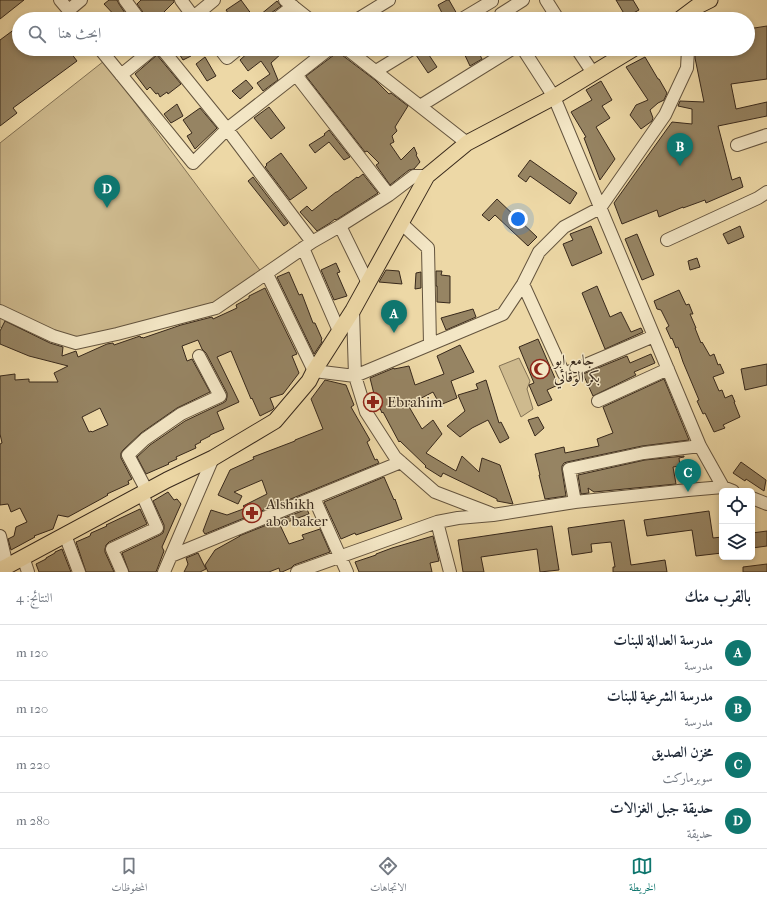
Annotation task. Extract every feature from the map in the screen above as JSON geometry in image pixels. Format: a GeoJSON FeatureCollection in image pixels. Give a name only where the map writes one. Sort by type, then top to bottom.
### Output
{"type":"FeatureCollection","features":[{"type":"Feature","properties":{"kind":"main road"},"geometry":{"type":"LineString","coordinates":[[686,12],[693,4],[710,0]]}},
{"type":"Feature","properties":{"kind":"main road"},"geometry":{"type":"LineString","coordinates":[[4,568],[144,492],[213,458],[275,420],[309,381],[353,310],[427,176],[467,143],[554,97],[621,56]]}},
{"type":"Feature","properties":{"kind":"street"},"geometry":{"type":"LineString","coordinates":[[60,0],[70,12]]}},
{"type":"Feature","properties":{"kind":"street"},"geometry":{"type":"LineString","coordinates":[[74,12],[81,0]]}},
{"type":"Feature","properties":{"kind":"street"},"geometry":{"type":"LineString","coordinates":[[124,0],[133,12]]}},
{"type":"Feature","properties":{"kind":"street"},"geometry":{"type":"LineString","coordinates":[[181,0],[189,12]]}},
{"type":"Feature","properties":{"kind":"street"},"geometry":{"type":"LineString","coordinates":[[200,12],[214,0]]}},
{"type":"Feature","properties":{"kind":"street"},"geometry":{"type":"LineString","coordinates":[[369,12],[389,0]]}},
{"type":"Feature","properties":{"kind":"street"},"geometry":{"type":"LineString","coordinates":[[473,12],[492,0],[500,12]]}},
{"type":"Feature","properties":{"kind":"street"},"geometry":{"type":"LineString","coordinates":[[507,12],[523,0]]}},
{"type":"Feature","properties":{"kind":"street"},"geometry":{"type":"LineString","coordinates":[[546,0],[554,12]]}},
{"type":"Feature","properties":{"kind":"street"},"geometry":{"type":"LineString","coordinates":[[281,12],[288,2],[300,12]]}},
{"type":"Feature","properties":{"kind":"street"},"geometry":{"type":"LineString","coordinates":[[106,56],[194,163],[227,129],[321,56]]}},
{"type":"Feature","properties":{"kind":"street"},"geometry":{"type":"LineString","coordinates":[[122,75],[145,56]]}},
{"type":"Feature","properties":{"kind":"street"},"geometry":{"type":"LineString","coordinates":[[168,56],[227,129],[308,245],[340,331]]}},
{"type":"Feature","properties":{"kind":"street"},"geometry":{"type":"LineString","coordinates":[[356,56],[467,143]]}},
{"type":"Feature","properties":{"kind":"street"},"geometry":{"type":"LineString","coordinates":[[376,71],[401,56]]}},
{"type":"Feature","properties":{"kind":"street"},"geometry":{"type":"LineString","coordinates":[[420,106],[501,56]]}},
{"type":"Feature","properties":{"kind":"street"},"geometry":{"type":"LineString","coordinates":[[528,56],[554,97],[700,446],[727,488]]}},
{"type":"Feature","properties":{"kind":"street"},"geometry":{"type":"LineString","coordinates":[[582,56],[593,73]]}},
{"type":"Feature","properties":{"kind":"street"},"geometry":{"type":"LineString","coordinates":[[267,274],[314,371],[355,376],[503,314],[524,284],[539,252],[564,227],[600,208],[664,115],[687,68],[688,56]]}},
{"type":"Feature","properties":{"kind":"street"},"geometry":{"type":"LineString","coordinates":[[296,75],[389,195]]}},
{"type":"Feature","properties":{"kind":"street"},"geometry":{"type":"LineString","coordinates":[[737,145],[767,135]]}},
{"type":"Feature","properties":{"kind":"street"},"geometry":{"type":"LineString","coordinates":[[0,311],[53,336],[76,343],[117,334],[216,308],[308,245],[389,195],[414,176],[427,176]]}},
{"type":"Feature","properties":{"kind":"street"},"geometry":{"type":"LineString","coordinates":[[667,240],[758,198],[767,192]]}},
{"type":"Feature","properties":{"kind":"street"},"geometry":{"type":"LineString","coordinates":[[401,223],[428,248],[430,344]]}},
{"type":"Feature","properties":{"kind":"street"},"geometry":{"type":"LineString","coordinates":[[340,226],[368,283]]}},
{"type":"Feature","properties":{"kind":"street"},"geometry":{"type":"LineString","coordinates":[[524,284],[564,374],[654,336]]}},
{"type":"Feature","properties":{"kind":"street"},"geometry":{"type":"LineString","coordinates":[[353,310],[355,376],[366,412],[395,457],[435,492],[493,514]]}},
{"type":"Feature","properties":{"kind":"street"},"geometry":{"type":"LineString","coordinates":[[122,572],[112,549],[157,528],[144,492],[128,455],[145,439],[181,414],[220,396],[199,356]]}},
{"type":"Feature","properties":{"kind":"street"},"geometry":{"type":"LineString","coordinates":[[598,401],[668,369]]}},
{"type":"Feature","properties":{"kind":"street"},"geometry":{"type":"LineString","coordinates":[[575,502],[569,469],[644,453],[700,446]]}},
{"type":"Feature","properties":{"kind":"street"},"geometry":{"type":"LineString","coordinates":[[164,572],[213,458]]}},
{"type":"Feature","properties":{"kind":"street"},"geometry":{"type":"LineString","coordinates":[[171,556],[401,462]]}},
{"type":"Feature","properties":{"kind":"street"},"geometry":{"type":"LineString","coordinates":[[297,572],[437,522],[575,502],[688,490],[719,489]]}},
{"type":"Feature","properties":{"kind":"street"},"geometry":{"type":"LineString","coordinates":[[314,498],[347,572]]}},
{"type":"Feature","properties":{"kind":"street"},"geometry":{"type":"LineString","coordinates":[[755,498],[766,500]]}},
{"type":"Feature","properties":{"kind":"street"},"geometry":{"type":"LineString","coordinates":[[437,522],[450,572]]}},
{"type":"Feature","properties":{"kind":"street"},"geometry":{"type":"LineString","coordinates":[[65,535],[79,572]]}},
{"type":"Feature","properties":{"kind":"street"},"geometry":{"type":"LineString","coordinates":[[0,536],[4,568]]}},
{"type":"Feature","properties":{"kind":"street"},"geometry":{"type":"LineString","coordinates":[[23,558],[28,572]]}},
{"type":"Feature","properties":{"kind":"shaded area"},"geometry":{"type":"Polygon","coordinates":[[[104,61],[262,273],[215,305],[85,340],[46,341],[26,338],[0,327],[0,143],[104,61]]]}},
{"type":"Feature","properties":{"kind":"shaded area"},"geometry":{"type":"Polygon","coordinates":[[[519,358],[530,381],[527,389],[533,409],[521,417],[499,366],[519,358]]]}},
{"type":"Feature","properties":{"kind":"building"},"geometry":{"type":"Polygon","coordinates":[[[0,0],[24,0],[0,19],[0,0]]]}},
{"type":"Feature","properties":{"kind":"building"},"geometry":{"type":"Polygon","coordinates":[[[109,0],[117,0],[124,12],[111,12],[104,4],[109,0]]]}},
{"type":"Feature","properties":{"kind":"building"},"geometry":{"type":"Polygon","coordinates":[[[141,0],[174,0],[174,2],[164,12],[143,12],[137,4],[141,0]]]}},
{"type":"Feature","properties":{"kind":"building"},"geometry":{"type":"Polygon","coordinates":[[[241,0],[250,12],[227,12],[226,10],[241,0]]]}},
{"type":"Feature","properties":{"kind":"building"},"geometry":{"type":"Polygon","coordinates":[[[449,0],[456,12],[442,12],[438,5],[449,0]]]}},
{"type":"Feature","properties":{"kind":"building"},"geometry":{"type":"Polygon","coordinates":[[[616,0],[633,0],[639,10],[635,12],[623,12],[616,0]]]}},
{"type":"Feature","properties":{"kind":"building"},"geometry":{"type":"Polygon","coordinates":[[[277,1],[281,6],[272,12],[264,12],[277,1]]]}},
{"type":"Feature","properties":{"kind":"building"},"geometry":{"type":"Polygon","coordinates":[[[767,26],[767,79],[731,84],[736,109],[767,102],[767,116],[718,126],[732,180],[740,177],[743,187],[706,203],[705,200],[659,217],[657,210],[622,224],[614,203],[672,122],[692,124],[692,109],[678,106],[680,101],[704,102],[695,56],[755,56],[755,28],[767,26]]]}},
{"type":"Feature","properties":{"kind":"building"},"geometry":{"type":"Polygon","coordinates":[[[12,31],[12,56],[73,56],[77,61],[13,108],[17,113],[0,126],[0,40],[12,31]]]}},
{"type":"Feature","properties":{"kind":"building"},"geometry":{"type":"Polygon","coordinates":[[[156,56],[158,56],[181,84],[168,94],[167,92],[160,97],[158,93],[156,94],[150,87],[147,90],[135,74],[156,56]]]}},
{"type":"Feature","properties":{"kind":"building"},"geometry":{"type":"Polygon","coordinates":[[[180,56],[191,56],[183,60],[180,56]]]}},
{"type":"Feature","properties":{"kind":"building"},"geometry":{"type":"Polygon","coordinates":[[[244,56],[279,56],[271,63],[278,80],[263,91],[257,83],[270,74],[261,61],[248,71],[240,60],[244,56]]]}},
{"type":"Feature","properties":{"kind":"building"},"geometry":{"type":"Polygon","coordinates":[[[333,56],[343,56],[375,80],[389,94],[391,93],[408,106],[395,127],[397,131],[392,136],[394,142],[390,144],[401,160],[414,147],[420,162],[414,169],[409,170],[390,185],[376,165],[379,163],[367,151],[365,152],[306,76],[333,56]]]}},
{"type":"Feature","properties":{"kind":"building"},"geometry":{"type":"Polygon","coordinates":[[[417,56],[430,56],[437,67],[428,73],[417,56]]]}},
{"type":"Feature","properties":{"kind":"building"},"geometry":{"type":"Polygon","coordinates":[[[465,56],[480,56],[482,59],[470,66],[465,56]]]}},
{"type":"Feature","properties":{"kind":"building"},"geometry":{"type":"Polygon","coordinates":[[[205,57],[216,76],[207,81],[196,64],[205,57]]]}},
{"type":"Feature","properties":{"kind":"building"},"geometry":{"type":"Polygon","coordinates":[[[645,57],[667,93],[664,100],[650,110],[653,118],[652,121],[641,129],[630,115],[636,105],[648,100],[626,67],[645,57]]]}},
{"type":"Feature","properties":{"kind":"building"},"geometry":{"type":"Polygon","coordinates":[[[246,80],[253,88],[240,99],[232,91],[246,80]]]}},
{"type":"Feature","properties":{"kind":"building"},"geometry":{"type":"Polygon","coordinates":[[[601,81],[612,100],[602,106],[610,118],[596,127],[615,159],[600,180],[584,138],[586,137],[571,112],[592,100],[586,90],[601,81]]]}},
{"type":"Feature","properties":{"kind":"building"},"geometry":{"type":"Polygon","coordinates":[[[177,104],[183,116],[171,123],[164,114],[177,104]]]}},
{"type":"Feature","properties":{"kind":"building"},"geometry":{"type":"Polygon","coordinates":[[[269,107],[285,128],[271,139],[254,118],[269,107]]]}},
{"type":"Feature","properties":{"kind":"building"},"geometry":{"type":"Polygon","coordinates":[[[200,108],[217,128],[195,149],[187,136],[192,133],[183,120],[200,108]]]}},
{"type":"Feature","properties":{"kind":"building"},"geometry":{"type":"Polygon","coordinates":[[[329,130],[350,157],[344,160],[329,142],[315,153],[309,145],[325,135],[324,134],[329,130]]]}},
{"type":"Feature","properties":{"kind":"building"},"geometry":{"type":"Polygon","coordinates":[[[281,153],[307,188],[290,200],[265,167],[267,165],[266,164],[281,153]]]}},
{"type":"Feature","properties":{"kind":"building"},"geometry":{"type":"Polygon","coordinates":[[[530,160],[577,193],[570,204],[530,176],[526,182],[518,176],[530,160]]]}},
{"type":"Feature","properties":{"kind":"building"},"geometry":{"type":"Polygon","coordinates":[[[363,174],[378,193],[336,220],[335,219],[317,231],[300,212],[307,206],[312,211],[336,192],[363,174]]]}},
{"type":"Feature","properties":{"kind":"building"},"geometry":{"type":"Polygon","coordinates":[[[253,177],[288,223],[284,226],[248,181],[253,177]]]}},
{"type":"Feature","properties":{"kind":"building"},"geometry":{"type":"Polygon","coordinates":[[[497,199],[537,237],[528,246],[495,215],[489,221],[482,215],[497,199]]]}},
{"type":"Feature","properties":{"kind":"building"},"geometry":{"type":"Polygon","coordinates":[[[591,226],[602,253],[572,266],[563,244],[573,240],[570,234],[591,226]]]}},
{"type":"Feature","properties":{"kind":"building"},"geometry":{"type":"Polygon","coordinates":[[[740,226],[744,237],[728,244],[723,234],[740,226]]]}},
{"type":"Feature","properties":{"kind":"building"},"geometry":{"type":"Polygon","coordinates":[[[637,234],[654,275],[642,280],[625,239],[637,234]]]}},
{"type":"Feature","properties":{"kind":"building"},"geometry":{"type":"Polygon","coordinates":[[[697,258],[700,267],[690,270],[688,261],[697,258]]]}},
{"type":"Feature","properties":{"kind":"building"},"geometry":{"type":"Polygon","coordinates":[[[336,263],[340,272],[337,273],[347,296],[334,300],[321,270],[336,263]]]}},
{"type":"Feature","properties":{"kind":"building"},"geometry":{"type":"Polygon","coordinates":[[[386,270],[399,271],[402,284],[379,282],[386,270]]]}},
{"type":"Feature","properties":{"kind":"building"},"geometry":{"type":"Polygon","coordinates":[[[436,271],[442,271],[441,275],[450,276],[450,303],[437,302],[436,271]]]}},
{"type":"Feature","properties":{"kind":"building"},"geometry":{"type":"Polygon","coordinates":[[[289,272],[299,295],[302,294],[313,323],[315,323],[322,339],[322,342],[314,354],[277,277],[289,272]]]}},
{"type":"Feature","properties":{"kind":"building"},"geometry":{"type":"Polygon","coordinates":[[[421,272],[421,288],[415,289],[416,273],[421,272]]]}},
{"type":"Feature","properties":{"kind":"building"},"geometry":{"type":"Polygon","coordinates":[[[597,286],[610,317],[621,312],[631,332],[641,328],[643,332],[605,349],[582,293],[597,286]]]}},
{"type":"Feature","properties":{"kind":"building"},"geometry":{"type":"Polygon","coordinates":[[[265,288],[297,354],[292,356],[299,373],[283,394],[270,398],[274,408],[260,416],[252,398],[251,399],[231,351],[217,357],[239,402],[217,412],[224,429],[200,441],[201,442],[195,445],[196,448],[176,457],[177,459],[168,463],[169,464],[146,474],[137,457],[150,445],[185,421],[226,401],[227,393],[198,340],[182,346],[187,361],[192,359],[210,392],[177,408],[141,433],[123,450],[121,453],[121,458],[132,479],[128,481],[129,484],[107,494],[108,495],[68,517],[58,515],[53,529],[34,536],[35,537],[11,550],[8,539],[14,536],[16,527],[27,522],[20,508],[11,512],[8,504],[0,505],[0,444],[2,443],[0,434],[0,376],[15,374],[15,380],[29,379],[29,382],[58,382],[54,373],[68,366],[29,356],[0,344],[0,331],[5,321],[50,343],[63,347],[62,356],[76,351],[78,357],[107,344],[113,343],[114,345],[140,336],[143,338],[181,325],[212,317],[213,319],[237,308],[236,305],[249,298],[249,296],[265,288]],[[100,408],[82,417],[89,432],[108,425],[100,408]]]}},
{"type":"Feature","properties":{"kind":"building"},"geometry":{"type":"Polygon","coordinates":[[[679,290],[686,305],[689,304],[693,314],[690,314],[701,343],[702,342],[710,356],[714,354],[718,365],[720,364],[724,373],[713,377],[719,391],[722,390],[725,398],[732,395],[740,417],[723,425],[725,428],[714,432],[705,413],[703,414],[697,401],[699,400],[678,347],[676,348],[666,328],[669,326],[661,310],[657,309],[654,301],[679,290]]]}},
{"type":"Feature","properties":{"kind":"building"},"geometry":{"type":"Polygon","coordinates":[[[473,309],[476,317],[446,330],[441,318],[473,309]]]}},
{"type":"Feature","properties":{"kind":"building","name":"جامع ابو بكر الوقائي"},"geometry":{"type":"Polygon","coordinates":[[[538,339],[558,385],[547,390],[552,400],[538,406],[529,385],[534,383],[519,347],[538,339]]]}},
{"type":"Feature","properties":{"kind":"building"},"geometry":{"type":"Polygon","coordinates":[[[460,345],[474,372],[451,381],[457,398],[440,405],[433,392],[408,405],[422,429],[433,420],[442,434],[426,453],[456,471],[462,456],[479,472],[482,458],[500,465],[513,504],[497,501],[497,499],[443,473],[441,477],[425,467],[426,466],[400,441],[399,442],[383,412],[382,413],[374,394],[370,378],[394,368],[409,366],[415,385],[444,374],[437,356],[460,345]]]}},
{"type":"Feature","properties":{"kind":"building"},"geometry":{"type":"Polygon","coordinates":[[[651,354],[655,363],[634,372],[636,375],[593,396],[583,374],[627,356],[630,363],[651,354]]]}},
{"type":"Feature","properties":{"kind":"building"},"geometry":{"type":"Polygon","coordinates":[[[767,364],[767,385],[745,390],[741,369],[767,364]]]}},
{"type":"Feature","properties":{"kind":"building"},"geometry":{"type":"Polygon","coordinates":[[[664,379],[689,440],[642,446],[564,463],[562,470],[566,496],[545,499],[535,454],[564,447],[565,453],[599,446],[597,439],[613,433],[603,407],[664,379]]]}},
{"type":"Feature","properties":{"kind":"building"},"geometry":{"type":"Polygon","coordinates":[[[325,380],[346,385],[354,405],[351,407],[370,440],[367,442],[375,460],[377,459],[379,463],[205,534],[203,531],[211,510],[227,515],[246,508],[243,506],[267,494],[262,480],[234,492],[242,496],[238,504],[218,495],[230,470],[254,459],[253,457],[323,429],[311,399],[325,380]]]}},
{"type":"Feature","properties":{"kind":"building"},"geometry":{"type":"Polygon","coordinates":[[[486,380],[499,423],[501,422],[509,438],[500,443],[488,420],[472,428],[460,437],[447,426],[465,411],[458,395],[478,389],[476,384],[486,380]]]}},
{"type":"Feature","properties":{"kind":"building"},"geometry":{"type":"Polygon","coordinates":[[[538,417],[544,428],[535,436],[528,420],[538,417]]]}},
{"type":"Feature","properties":{"kind":"building"},"geometry":{"type":"Polygon","coordinates":[[[684,456],[679,458],[680,466],[673,467],[676,484],[594,492],[588,488],[589,493],[581,494],[578,475],[645,460],[684,456]]]}},
{"type":"Feature","properties":{"kind":"building"},"geometry":{"type":"Polygon","coordinates":[[[741,462],[766,480],[764,491],[746,479],[745,481],[733,473],[741,462]]]}},
{"type":"Feature","properties":{"kind":"building"},"geometry":{"type":"Polygon","coordinates":[[[384,477],[394,500],[395,499],[402,519],[356,535],[355,533],[341,539],[324,502],[384,477]]]}},
{"type":"Feature","properties":{"kind":"building"},"geometry":{"type":"Polygon","coordinates":[[[168,492],[174,500],[177,499],[181,504],[162,547],[164,551],[156,572],[129,572],[122,553],[163,533],[164,525],[153,501],[168,492]]]}},
{"type":"Feature","properties":{"kind":"building"},"geometry":{"type":"Polygon","coordinates":[[[140,509],[147,524],[109,542],[106,545],[105,552],[114,572],[86,572],[76,542],[90,536],[91,533],[107,526],[106,525],[140,509]]]}},
{"type":"Feature","properties":{"kind":"building"},"geometry":{"type":"Polygon","coordinates":[[[307,509],[309,514],[280,525],[289,544],[304,539],[302,535],[320,529],[330,552],[294,565],[282,572],[280,572],[279,568],[269,572],[208,572],[205,565],[215,550],[239,536],[307,509]]]}},
{"type":"Feature","properties":{"kind":"building"},"geometry":{"type":"Polygon","coordinates":[[[709,511],[713,538],[719,537],[719,553],[696,556],[692,530],[647,536],[644,520],[709,511]]]}},
{"type":"Feature","properties":{"kind":"building"},"geometry":{"type":"Polygon","coordinates":[[[624,520],[631,565],[665,560],[667,572],[613,572],[613,567],[615,567],[611,542],[591,544],[592,552],[572,555],[568,528],[624,520]]]}},
{"type":"Feature","properties":{"kind":"building"},"geometry":{"type":"Polygon","coordinates":[[[552,526],[559,570],[540,572],[537,549],[481,557],[484,572],[463,572],[458,540],[552,526]]]}},
{"type":"Feature","properties":{"kind":"building"},"geometry":{"type":"Polygon","coordinates":[[[767,531],[767,546],[755,548],[755,533],[767,531]]]}},
{"type":"Feature","properties":{"kind":"building"},"geometry":{"type":"Polygon","coordinates":[[[433,536],[439,561],[430,563],[432,572],[359,572],[355,562],[392,548],[433,536]]]}},
{"type":"Feature","properties":{"kind":"building"},"geometry":{"type":"Polygon","coordinates":[[[62,549],[71,572],[39,572],[36,564],[62,549]]]}},
{"type":"Feature","properties":{"kind":"building"},"geometry":{"type":"Polygon","coordinates":[[[198,553],[206,569],[200,572],[184,572],[188,564],[186,558],[198,553]]]}},
{"type":"Feature","properties":{"kind":"building"},"geometry":{"type":"Polygon","coordinates":[[[767,564],[767,572],[743,572],[743,567],[767,564]]]}},
{"type":"Feature","properties":{"kind":"place","name":"مدرسة الشرعية للبنات"},"geometry":{"type":"Point","coordinates":[680,166]}},
{"type":"Feature","properties":{"kind":"place","name":"حديقة جبل الغزالات"},"geometry":{"type":"Point","coordinates":[107,208]}},
{"type":"Feature","properties":{"kind":"place","name":"مدرسة العدالة للبنات"},"geometry":{"type":"Point","coordinates":[394,333]}},
{"type":"Feature","properties":{"kind":"place","name":"جامع ابو بكر الوقائي"},"geometry":{"type":"Point","coordinates":[540,369]}},
{"type":"Feature","properties":{"kind":"place","name":"Ebrahim"},"geometry":{"type":"Point","coordinates":[373,402]}},
{"type":"Feature","properties":{"kind":"place","name":"مخزن الصديق"},"geometry":{"type":"Point","coordinates":[688,492]}},
{"type":"Feature","properties":{"kind":"place","name":"Alshikh abo baker"},"geometry":{"type":"Point","coordinates":[252,513]}}]}
